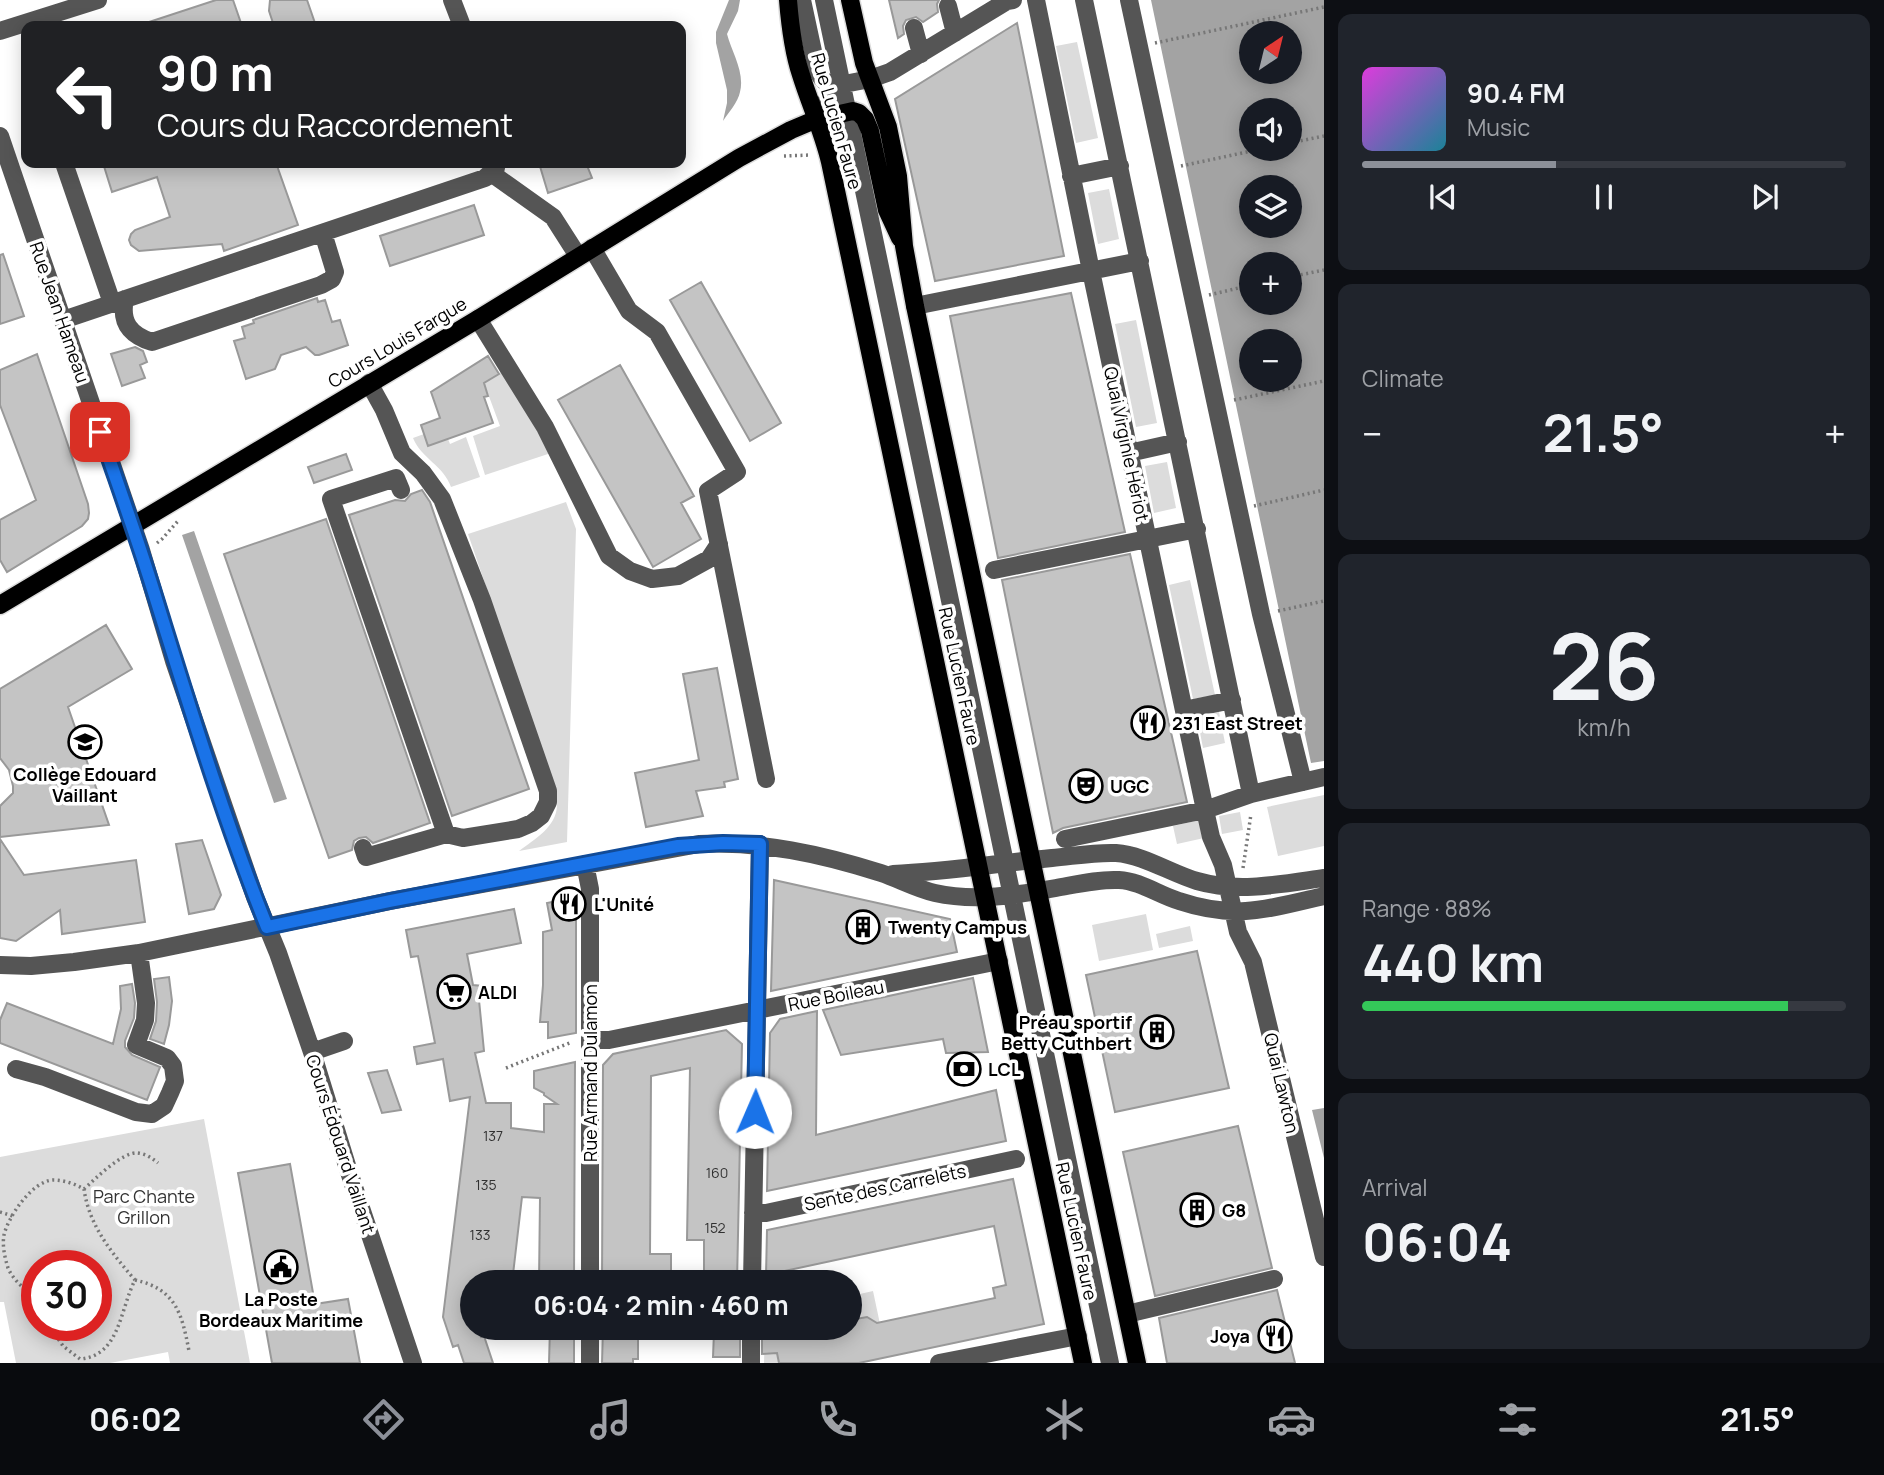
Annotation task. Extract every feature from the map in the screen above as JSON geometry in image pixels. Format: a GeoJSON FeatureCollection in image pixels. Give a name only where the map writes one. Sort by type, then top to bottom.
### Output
{"type":"FeatureCollection","features":[{"type":"Feature","properties":{"kind":"main road","name":"Rue Lucien Faure"},"geometry":{"type":"LineString","coordinates":[[788,0],[790,26],[800,72],[830,163],[1083,1363]]}},
{"type":"Feature","properties":{"kind":"main road","name":"Rue Lucien Faure"},"geometry":{"type":"LineString","coordinates":[[850,0],[862,56],[888,127],[898,176],[904,246],[915,306],[1137,1363]]}},
{"type":"Feature","properties":{"kind":"main road","name":"Cours Louis Fargue"},"geometry":{"type":"LineString","coordinates":[[0,605],[739,158],[817,119],[847,113]]}},
{"type":"Feature","properties":{"kind":"main road"},"geometry":{"type":"LineString","coordinates":[[847,113],[859,113],[865,119],[887,210],[904,246]]}},
{"type":"Feature","properties":{"kind":"street"},"geometry":{"type":"LineString","coordinates":[[32,21],[98,0]]}},
{"type":"Feature","properties":{"kind":"street"},"geometry":{"type":"LineString","coordinates":[[453,0],[460,21]]}},
{"type":"Feature","properties":{"kind":"street"},"geometry":{"type":"LineString","coordinates":[[802,0],[817,70],[828,85],[870,79],[890,72],[1007,1],[1013,0]]}},
{"type":"Feature","properties":{"kind":"street"},"geometry":{"type":"LineString","coordinates":[[824,0],[837,85],[847,113],[1110,1363]]}},
{"type":"Feature","properties":{"kind":"street","name":"Quai Virginie Hériot"},"geometry":{"type":"LineString","coordinates":[[1036,0],[1205,810],[1228,886]]}},
{"type":"Feature","properties":{"kind":"street"},"geometry":{"type":"LineString","coordinates":[[1084,0],[1251,794]]}},
{"type":"Feature","properties":{"kind":"street"},"geometry":{"type":"LineString","coordinates":[[1129,0],[1261,614],[1303,782]]}},
{"type":"Feature","properties":{"kind":"street"},"geometry":{"type":"LineString","coordinates":[[948,6],[955,33]]}},
{"type":"Feature","properties":{"kind":"street"},"geometry":{"type":"LineString","coordinates":[[62,21],[70,9]]}},
{"type":"Feature","properties":{"kind":"street"},"geometry":{"type":"LineString","coordinates":[[0,31],[21,24]]}},
{"type":"Feature","properties":{"kind":"street"},"geometry":{"type":"LineString","coordinates":[[914,28],[920,54]]}},
{"type":"Feature","properties":{"kind":"street"},"geometry":{"type":"LineString","coordinates":[[817,119],[837,85]]}},
{"type":"Feature","properties":{"kind":"street","name":"Rue Jean Hameau"},"geometry":{"type":"LineString","coordinates":[[0,136],[9,190],[63,320],[174,661],[267,927]]}},
{"type":"Feature","properties":{"kind":"street"},"geometry":{"type":"LineString","coordinates":[[1071,176],[1120,166]]}},
{"type":"Feature","properties":{"kind":"street"},"geometry":{"type":"LineString","coordinates":[[66,168],[122,314],[138,337],[152,342],[332,279],[335,272],[323,233]]}},
{"type":"Feature","properties":{"kind":"street"},"geometry":{"type":"LineString","coordinates":[[63,320],[485,178],[493,168],[552,217],[585,252],[629,311],[657,332],[737,472],[708,491],[766,779]]}},
{"type":"Feature","properties":{"kind":"street"},"geometry":{"type":"LineString","coordinates":[[915,306],[1140,261]]}},
{"type":"Feature","properties":{"kind":"street"},"geometry":{"type":"LineString","coordinates":[[478,318],[545,427],[609,556],[630,571],[652,579],[678,576],[709,559],[719,544]]}},
{"type":"Feature","properties":{"kind":"street"},"geometry":{"type":"LineString","coordinates":[[363,848],[366,857],[446,834],[463,838],[518,829],[541,816],[548,802],[548,791],[482,600],[442,499],[428,479],[402,453],[369,383]]}},
{"type":"Feature","properties":{"kind":"street"},"geometry":{"type":"LineString","coordinates":[[1129,453],[1178,442]]}},
{"type":"Feature","properties":{"kind":"street"},"geometry":{"type":"LineString","coordinates":[[401,490],[396,478],[331,499],[446,834]]}},
{"type":"Feature","properties":{"kind":"street"},"geometry":{"type":"LineString","coordinates":[[994,570],[1196,529]]}},
{"type":"Feature","properties":{"kind":"street"},"geometry":{"type":"LineString","coordinates":[[1184,710],[1232,700]]}},
{"type":"Feature","properties":{"kind":"street"},"geometry":{"type":"LineString","coordinates":[[1065,839],[1205,810],[1251,794],[1324,777]]}},
{"type":"Feature","properties":{"kind":"street"},"geometry":{"type":"LineString","coordinates":[[0,965],[31,966],[139,953],[390,901],[699,844],[760,844],[824,856],[933,893],[986,898],[1098,879],[1123,880],[1176,900],[1234,912],[1264,910],[1324,896]]}},
{"type":"Feature","properties":{"kind":"street"},"geometry":{"type":"LineString","coordinates":[[752,1270],[760,844]]}},
{"type":"Feature","properties":{"kind":"street"},"geometry":{"type":"LineString","coordinates":[[883,874],[922,873],[1087,853],[1119,853],[1197,881],[1228,886],[1263,887],[1324,878]]}},
{"type":"Feature","properties":{"kind":"street","name":"Rue Armand Dulamon"},"geometry":{"type":"LineString","coordinates":[[585,864],[590,890],[590,1270]]}},
{"type":"Feature","properties":{"kind":"street","name":"Quai Lawton"},"geometry":{"type":"LineString","coordinates":[[1228,886],[1238,932],[1253,962],[1324,1257]]}},
{"type":"Feature","properties":{"kind":"street","name":"Cours Édouard Vaillant"},"geometry":{"type":"LineString","coordinates":[[267,927],[312,1052],[413,1363]]}},
{"type":"Feature","properties":{"kind":"street"},"geometry":{"type":"LineString","coordinates":[[16,1069],[45,1077],[135,1112],[152,1114],[164,1106],[175,1081],[173,1066],[167,1058],[136,1045],[145,1020],[146,1003],[139,953]]}},
{"type":"Feature","properties":{"kind":"street","name":"Rue Boileau"},"geometry":{"type":"LineString","coordinates":[[590,1040],[609,1040],[999,961]]}},
{"type":"Feature","properties":{"kind":"street"},"geometry":{"type":"LineString","coordinates":[[312,1052],[344,1041]]}},
{"type":"Feature","properties":{"kind":"street","name":"Sente des Carrelets"},"geometry":{"type":"LineString","coordinates":[[753,1213],[766,1213],[1016,1159]]}},
{"type":"Feature","properties":{"kind":"street"},"geometry":{"type":"LineString","coordinates":[[1128,1314],[1274,1279]]}},
{"type":"Feature","properties":{"kind":"street"},"geometry":{"type":"LineString","coordinates":[[939,1363],[1078,1336]]}},
{"type":"Feature","properties":{"kind":"street"},"geometry":{"type":"LineString","coordinates":[[590,1340],[590,1363]]}},
{"type":"Feature","properties":{"kind":"street"},"geometry":{"type":"LineString","coordinates":[[751,1340],[751,1363]]}},
{"type":"Feature","properties":{"kind":"path"},"geometry":{"type":"LineString","coordinates":[[1154,44],[1324,7]]}},
{"type":"Feature","properties":{"kind":"path"},"geometry":{"type":"LineString","coordinates":[[1302,141],[1324,136]]}},
{"type":"Feature","properties":{"kind":"path"},"geometry":{"type":"LineString","coordinates":[[793,155],[815,154]]}},
{"type":"Feature","properties":{"kind":"path"},"geometry":{"type":"LineString","coordinates":[[1180,166],[1239,154]]}},
{"type":"Feature","properties":{"kind":"path"},"geometry":{"type":"LineString","coordinates":[[1302,275],[1324,270]]}},
{"type":"Feature","properties":{"kind":"path"},"geometry":{"type":"LineString","coordinates":[[1208,296],[1239,288]]}},
{"type":"Feature","properties":{"kind":"path"},"geometry":{"type":"LineString","coordinates":[[1230,401],[1324,381]]}},
{"type":"Feature","properties":{"kind":"path"},"geometry":{"type":"LineString","coordinates":[[1252,506],[1324,490]]}},
{"type":"Feature","properties":{"kind":"path"},"geometry":{"type":"LineString","coordinates":[[1275,612],[1324,601]]}},
{"type":"Feature","properties":{"kind":"path"},"geometry":{"type":"LineString","coordinates":[[1242,872],[1252,807],[1251,794]]}},
{"type":"Feature","properties":{"kind":"path"},"geometry":{"type":"LineString","coordinates":[[506,1068],[572,1042],[590,1040]]}},
{"type":"Feature","properties":{"kind":"path"},"geometry":{"type":"LineString","coordinates":[[84,1189],[127,1154],[136,1152],[158,1163]]}},
{"type":"Feature","properties":{"kind":"path"},"geometry":{"type":"LineString","coordinates":[[21,1285],[8,1267],[4,1237],[24,1198],[40,1184],[51,1180],[75,1184],[84,1189]]}},
{"type":"Feature","properties":{"kind":"path"},"geometry":{"type":"LineString","coordinates":[[84,1189],[87,1209],[115,1256],[135,1280],[158,1287],[172,1298],[184,1325],[189,1351]]}},
{"type":"Feature","properties":{"kind":"path"},"geometry":{"type":"LineString","coordinates":[[0,1212],[13,1216]]}},
{"type":"Feature","properties":{"kind":"path"},"geometry":{"type":"LineString","coordinates":[[112,1339],[135,1280]]}},
{"type":"Feature","properties":{"kind":"path"},"geometry":{"type":"LineString","coordinates":[[60,1341],[80,1359],[99,1354],[110,1341]]}},
{"type":"Feature","properties":{"kind":"green space"},"geometry":{"type":"Polygon","coordinates":[[[1077,42],[1098,138],[1076,143],[1056,46],[1077,42]]]}},
{"type":"Feature","properties":{"kind":"green space"},"geometry":{"type":"Polygon","coordinates":[[[1109,189],[1119,239],[1098,244],[1088,193],[1109,189]]]}},
{"type":"Feature","properties":{"kind":"green space"},"geometry":{"type":"Polygon","coordinates":[[[1136,320],[1157,423],[1136,427],[1115,324],[1136,320]]]}},
{"type":"Feature","properties":{"kind":"green space"},"geometry":{"type":"Polygon","coordinates":[[[501,372],[551,453],[485,475],[473,436],[500,426],[484,383],[501,372]]]}},
{"type":"Feature","properties":{"kind":"green space"},"geometry":{"type":"Polygon","coordinates":[[[424,434],[428,446],[448,439],[450,444],[466,437],[480,477],[451,487],[443,473],[421,451],[413,438],[424,434]]]}},
{"type":"Feature","properties":{"kind":"green space"},"geometry":{"type":"Polygon","coordinates":[[[1167,462],[1176,508],[1154,513],[1145,466],[1167,462]]]}},
{"type":"Feature","properties":{"kind":"green space"},"geometry":{"type":"Polygon","coordinates":[[[566,502],[576,529],[567,842],[519,851],[549,826],[556,813],[557,798],[468,534],[566,502]]]}},
{"type":"Feature","properties":{"kind":"green space"},"geometry":{"type":"Polygon","coordinates":[[[1190,580],[1215,695],[1193,699],[1169,585],[1190,580]]]}},
{"type":"Feature","properties":{"kind":"green space"},"geometry":{"type":"Polygon","coordinates":[[[1219,712],[1225,743],[1203,748],[1197,717],[1219,712]]]}},
{"type":"Feature","properties":{"kind":"green space"},"geometry":{"type":"Polygon","coordinates":[[[1324,795],[1324,846],[1278,856],[1267,807],[1324,795]]]}},
{"type":"Feature","properties":{"kind":"green space"},"geometry":{"type":"Polygon","coordinates":[[[1240,812],[1243,830],[1222,834],[1219,816],[1240,812]]]}},
{"type":"Feature","properties":{"kind":"green space"},"geometry":{"type":"Polygon","coordinates":[[[1200,820],[1204,838],[1177,844],[1173,826],[1200,820]]]}},
{"type":"Feature","properties":{"kind":"green space"},"geometry":{"type":"Polygon","coordinates":[[[1146,914],[1153,950],[1099,961],[1092,925],[1146,914]]]}},
{"type":"Feature","properties":{"kind":"green space"},"geometry":{"type":"Polygon","coordinates":[[[1190,926],[1193,941],[1159,948],[1156,934],[1190,926]]]}},
{"type":"Feature","properties":{"kind":"green space","name":"Parc Chante Grillon"},"geometry":{"type":"Polygon","coordinates":[[[204,1119],[250,1363],[170,1363],[168,1352],[110,1363],[16,1363],[4,1302],[0,1302],[0,1157],[204,1119]]]}},
{"type":"Feature","properties":{"kind":"green space"},"geometry":{"type":"Polygon","coordinates":[[[873,1291],[887,1357],[859,1363],[764,1363],[765,1340],[862,1340],[862,1294],[873,1291]]]}},
{"type":"Feature","properties":{"kind":"shaded area"},"geometry":{"type":"Polygon","coordinates":[[[729,0],[740,0],[727,34],[741,77],[741,85],[737,99],[723,121],[727,90],[716,32],[729,0]]]}},
{"type":"Feature","properties":{"kind":"shaded area"},"geometry":{"type":"Polygon","coordinates":[[[1151,0],[1324,0],[1324,761],[1311,763],[1151,0]]]}},
{"type":"Feature","properties":{"kind":"shaded area"},"geometry":{"type":"Polygon","coordinates":[[[194,531],[287,799],[274,803],[182,535],[194,531]]]}},
{"type":"Feature","properties":{"kind":"shaded area"},"geometry":{"type":"Polygon","coordinates":[[[1324,1108],[1324,1158],[1312,1110],[1324,1108]]]}},
{"type":"Feature","properties":{"kind":"building"},"geometry":{"type":"Polygon","coordinates":[[[216,0],[233,0],[240,21],[152,21],[216,0]]]}},
{"type":"Feature","properties":{"kind":"building"},"geometry":{"type":"Polygon","coordinates":[[[270,0],[307,0],[314,21],[272,21],[269,11],[270,0]]]}},
{"type":"Feature","properties":{"kind":"building"},"geometry":{"type":"Polygon","coordinates":[[[889,0],[939,0],[938,12],[923,22],[916,17],[906,20],[903,26],[904,34],[898,38],[889,0]]]}},
{"type":"Feature","properties":{"kind":"building"},"geometry":{"type":"Polygon","coordinates":[[[1017,23],[1064,256],[935,281],[895,99],[1017,23]]]}},
{"type":"Feature","properties":{"kind":"building"},"geometry":{"type":"Polygon","coordinates":[[[105,168],[278,168],[298,225],[224,251],[222,244],[139,251],[131,245],[131,234],[170,217],[157,177],[112,192],[105,168]]]}},
{"type":"Feature","properties":{"kind":"building"},"geometry":{"type":"Polygon","coordinates":[[[540,168],[588,168],[592,178],[548,193],[540,168]]]}},
{"type":"Feature","properties":{"kind":"building"},"geometry":{"type":"Polygon","coordinates":[[[474,205],[484,235],[390,266],[380,236],[474,205]]]}},
{"type":"Feature","properties":{"kind":"building"},"geometry":{"type":"Polygon","coordinates":[[[3,254],[24,316],[0,324],[0,255],[3,254]]]}},
{"type":"Feature","properties":{"kind":"building"},"geometry":{"type":"Polygon","coordinates":[[[701,282],[781,423],[750,441],[670,300],[701,282]]]}},
{"type":"Feature","properties":{"kind":"building"},"geometry":{"type":"Polygon","coordinates":[[[1071,293],[1125,532],[998,558],[950,316],[1071,293]]]}},
{"type":"Feature","properties":{"kind":"building"},"geometry":{"type":"Polygon","coordinates":[[[317,298],[318,302],[325,300],[332,322],[340,320],[348,345],[319,355],[306,347],[281,355],[275,369],[246,379],[234,341],[245,338],[242,327],[254,323],[253,320],[317,298]]]}},
{"type":"Feature","properties":{"kind":"building"},"geometry":{"type":"Polygon","coordinates":[[[135,347],[143,351],[147,362],[140,365],[145,378],[122,386],[111,354],[135,347]]]}},
{"type":"Feature","properties":{"kind":"building"},"geometry":{"type":"Polygon","coordinates":[[[37,354],[89,513],[82,526],[7,572],[0,560],[0,520],[36,500],[0,405],[0,370],[37,354]]]}},
{"type":"Feature","properties":{"kind":"building"},"geometry":{"type":"Polygon","coordinates":[[[488,356],[499,374],[484,383],[488,396],[484,397],[493,423],[428,446],[421,425],[440,418],[431,392],[488,356]]]}},
{"type":"Feature","properties":{"kind":"building"},"geometry":{"type":"Polygon","coordinates":[[[620,365],[694,496],[681,503],[701,539],[653,567],[558,400],[620,365]]]}},
{"type":"Feature","properties":{"kind":"building"},"geometry":{"type":"Polygon","coordinates":[[[346,454],[352,470],[314,483],[308,467],[346,454]]]}},
{"type":"Feature","properties":{"kind":"building"},"geometry":{"type":"Polygon","coordinates":[[[422,490],[430,502],[529,789],[452,816],[349,515],[395,500],[405,501],[411,494],[422,490]]]}},
{"type":"Feature","properties":{"kind":"building"},"geometry":{"type":"Polygon","coordinates":[[[326,519],[430,823],[373,843],[366,837],[359,838],[354,841],[352,850],[329,858],[224,554],[326,519]]]}},
{"type":"Feature","properties":{"kind":"building"},"geometry":{"type":"Polygon","coordinates":[[[1130,554],[1187,802],[1063,828],[1053,833],[1002,580],[1130,554]]]}},
{"type":"Feature","properties":{"kind":"building"},"geometry":{"type":"Polygon","coordinates":[[[106,625],[132,669],[68,707],[109,825],[0,837],[0,806],[13,793],[13,786],[9,770],[0,758],[0,689],[106,625]]]}},
{"type":"Feature","properties":{"kind":"building"},"geometry":{"type":"Polygon","coordinates":[[[717,668],[738,779],[724,782],[725,787],[696,791],[703,816],[646,827],[635,773],[699,760],[683,674],[717,668]]]}},
{"type":"Feature","properties":{"kind":"building"},"geometry":{"type":"Polygon","coordinates":[[[0,839],[24,875],[136,860],[145,922],[62,934],[60,910],[16,941],[0,938],[0,839]]]}},
{"type":"Feature","properties":{"kind":"building"},"geometry":{"type":"Polygon","coordinates":[[[202,840],[221,895],[214,909],[189,914],[176,844],[202,840]]]}},
{"type":"Feature","properties":{"kind":"building","name":"Twenty Campus"},"geometry":{"type":"Polygon","coordinates":[[[774,880],[950,919],[957,952],[771,991],[774,880]]]}},
{"type":"Feature","properties":{"kind":"building"},"geometry":{"type":"Polygon","coordinates":[[[576,897],[576,1033],[548,1038],[548,1022],[540,1022],[543,932],[552,930],[547,903],[576,897]]]}},
{"type":"Feature","properties":{"kind":"building"},"geometry":{"type":"Polygon","coordinates":[[[514,909],[521,943],[467,954],[473,985],[483,986],[483,999],[479,1000],[484,1051],[475,1053],[486,1103],[511,1103],[511,1128],[544,1132],[544,1104],[557,1104],[534,1088],[534,1071],[575,1062],[574,1270],[539,1270],[540,1198],[522,1197],[514,1270],[460,1270],[460,1340],[485,1340],[493,1363],[464,1363],[458,1345],[453,1347],[443,1317],[470,1097],[450,1101],[443,1059],[417,1064],[414,1047],[435,1043],[418,956],[411,957],[406,930],[514,909]]]}},
{"type":"Feature","properties":{"kind":"building","name":"Préau sportif Betty Cuthbert"},"geometry":{"type":"Polygon","coordinates":[[[1197,951],[1229,1088],[1115,1112],[1086,975],[1197,951]]]}},
{"type":"Feature","properties":{"kind":"building"},"geometry":{"type":"Polygon","coordinates":[[[169,977],[172,1001],[164,1044],[150,1039],[156,1021],[154,979],[169,977]]]}},
{"type":"Feature","properties":{"kind":"building"},"geometry":{"type":"Polygon","coordinates":[[[973,978],[988,1052],[946,1053],[943,1039],[841,1055],[823,1010],[973,978]]]}},
{"type":"Feature","properties":{"kind":"building"},"geometry":{"type":"Polygon","coordinates":[[[132,984],[134,1018],[125,1047],[132,1055],[160,1067],[147,1100],[0,1043],[0,1020],[7,1003],[113,1044],[121,1009],[120,986],[132,984]]]}},
{"type":"Feature","properties":{"kind":"building"},"geometry":{"type":"Polygon","coordinates":[[[817,1011],[816,1135],[996,1090],[1006,1141],[767,1191],[770,1033],[780,1019],[817,1011]]]}},
{"type":"Feature","properties":{"kind":"building"},"geometry":{"type":"Polygon","coordinates":[[[726,1030],[742,1044],[737,1270],[704,1270],[704,1240],[687,1240],[690,1068],[651,1076],[650,1254],[671,1254],[671,1270],[602,1270],[603,1065],[613,1054],[726,1030]]]}},
{"type":"Feature","properties":{"kind":"building"},"geometry":{"type":"Polygon","coordinates":[[[387,1070],[401,1110],[382,1113],[368,1073],[387,1070]]]}},
{"type":"Feature","properties":{"kind":"building","name":"G8"},"geometry":{"type":"Polygon","coordinates":[[[1238,1126],[1272,1268],[1155,1296],[1123,1152],[1238,1126]]]}},
{"type":"Feature","properties":{"kind":"building","name":"La Poste Bordeaux Maritime"},"geometry":{"type":"Polygon","coordinates":[[[290,1164],[315,1304],[348,1299],[360,1363],[272,1363],[238,1173],[290,1164]]]}},
{"type":"Feature","properties":{"kind":"building"},"geometry":{"type":"Polygon","coordinates":[[[1013,1179],[1044,1324],[859,1363],[779,1363],[777,1353],[762,1354],[762,1340],[862,1340],[862,1318],[867,1317],[877,1323],[995,1298],[993,1288],[1006,1285],[994,1226],[789,1270],[766,1270],[767,1230],[1013,1179]]]}},
{"type":"Feature","properties":{"kind":"building"},"geometry":{"type":"Polygon","coordinates":[[[1277,1290],[1295,1363],[1167,1363],[1159,1318],[1277,1290]]]}},
{"type":"Feature","properties":{"kind":"building"},"geometry":{"type":"Polygon","coordinates":[[[550,1340],[574,1340],[574,1363],[549,1363],[550,1340]]]}},
{"type":"Feature","properties":{"kind":"building"},"geometry":{"type":"Polygon","coordinates":[[[603,1340],[638,1340],[638,1359],[633,1359],[633,1363],[602,1363],[603,1340]]]}},
{"type":"Feature","properties":{"kind":"building"},"geometry":{"type":"Polygon","coordinates":[[[714,1340],[740,1340],[740,1357],[713,1357],[714,1340]]]}},
{"type":"Feature","properties":{"kind":"place","name":"231 East Street"},"geometry":{"type":"Point","coordinates":[1148,723]}},
{"type":"Feature","properties":{"kind":"place","name":"Collège Edouard Vaillant"},"geometry":{"type":"Point","coordinates":[85,742]}},
{"type":"Feature","properties":{"kind":"place","name":"UGC"},"geometry":{"type":"Point","coordinates":[1086,786]}},
{"type":"Feature","properties":{"kind":"place","name":"L'Unité"},"geometry":{"type":"Point","coordinates":[569,904]}},
{"type":"Feature","properties":{"kind":"place","name":"Twenty Campus"},"geometry":{"type":"Point","coordinates":[863,927]}},
{"type":"Feature","properties":{"kind":"place","name":"ALDI"},"geometry":{"type":"Point","coordinates":[454,992]}},
{"type":"Feature","properties":{"kind":"place","name":"Préau sportif Betty Cuthbert"},"geometry":{"type":"Point","coordinates":[1157,1032]}},
{"type":"Feature","properties":{"kind":"place","name":"LCL"},"geometry":{"type":"Point","coordinates":[964,1069]}},
{"type":"Feature","properties":{"kind":"place","name":"G8"},"geometry":{"type":"Point","coordinates":[1197,1210]}},
{"type":"Feature","properties":{"kind":"place","name":"La Poste Bordeaux Maritime"},"geometry":{"type":"Point","coordinates":[281,1267]}},
{"type":"Feature","properties":{"kind":"place","name":"Joya"},"geometry":{"type":"Point","coordinates":[1275,1336]}},
{"type":"Feature","properties":{"kind":"route"},"geometry":{"type":"LineString","coordinates":[[100,432],[141,550],[174,661],[267,927],[678,846],[760,844],[755,1112]]}}]}
